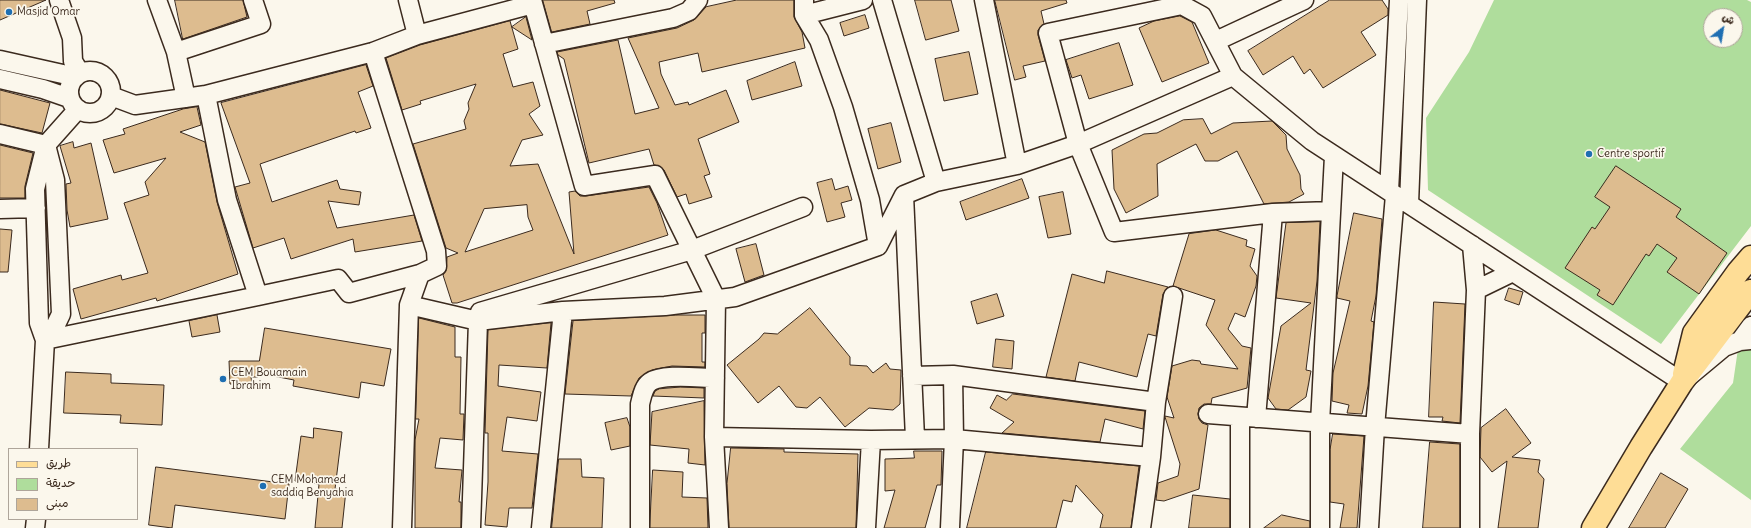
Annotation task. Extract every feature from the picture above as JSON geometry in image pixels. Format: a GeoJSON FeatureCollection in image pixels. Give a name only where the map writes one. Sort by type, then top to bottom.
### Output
{"type":"FeatureCollection","features":[{"type":"Feature","properties":{"kind":"main road"},"geometry":{"type":"LineString","coordinates":[[1682,382],[1694,333],[1751,257]]}},
{"type":"Feature","properties":{"kind":"main road"},"geometry":{"type":"LineString","coordinates":[[1593,528],[1682,382],[1751,291]]}},
{"type":"Feature","properties":{"kind":"street"},"geometry":{"type":"LineString","coordinates":[[59,0],[72,38],[73,61],[78,75]]}},
{"type":"Feature","properties":{"kind":"street"},"geometry":{"type":"LineString","coordinates":[[157,0],[176,52],[186,98]]}},
{"type":"Feature","properties":{"kind":"street"},"geometry":{"type":"LineString","coordinates":[[176,52],[261,24],[253,0]]}},
{"type":"Feature","properties":{"kind":"street"},"geometry":{"type":"LineString","coordinates":[[408,0],[417,35]]}},
{"type":"Feature","properties":{"kind":"street"},"geometry":{"type":"LineString","coordinates":[[544,44],[673,18],[688,11],[698,0]]}},
{"type":"Feature","properties":{"kind":"street"},"geometry":{"type":"LineString","coordinates":[[863,0],[804,8],[819,40],[843,107],[870,200],[878,246]]}},
{"type":"Feature","properties":{"kind":"street"},"geometry":{"type":"LineString","coordinates":[[882,0],[936,182]]}},
{"type":"Feature","properties":{"kind":"street"},"geometry":{"type":"LineString","coordinates":[[984,0],[1017,164]]}},
{"type":"Feature","properties":{"kind":"street"},"geometry":{"type":"LineString","coordinates":[[1216,41],[1304,0]]}},
{"type":"Feature","properties":{"kind":"street"},"geometry":{"type":"LineString","coordinates":[[1397,197],[1399,0]]}},
{"type":"Feature","properties":{"kind":"street"},"geometry":{"type":"LineString","coordinates":[[1369,528],[1375,427],[1417,0]]}},
{"type":"Feature","properties":{"kind":"street"},"geometry":{"type":"LineString","coordinates":[[111,96],[135,105],[206,95],[373,52],[417,35],[532,2],[584,186],[655,175],[716,299],[714,437],[719,528]]}},
{"type":"Feature","properties":{"kind":"street"},"geometry":{"type":"LineString","coordinates":[[1331,211],[1273,213],[1114,232],[1078,144],[1048,33],[1181,2],[1202,16],[1233,76],[1312,141],[1682,382],[1724,347],[1745,340],[1751,326]]}},
{"type":"Feature","properties":{"kind":"street"},"geometry":{"type":"LineString","coordinates":[[47,339],[258,296],[338,278],[349,293],[420,274],[438,266],[436,252],[373,52]]}},
{"type":"Feature","properties":{"kind":"street"},"geometry":{"type":"LineString","coordinates":[[0,60],[78,75]]}},
{"type":"Feature","properties":{"kind":"street"},"geometry":{"type":"LineString","coordinates":[[0,79],[43,89],[74,104],[88,113],[98,112],[107,106],[111,96],[110,84],[103,74],[92,70],[78,75],[70,83],[74,104],[46,145],[35,189],[39,322],[47,339]]}},
{"type":"Feature","properties":{"kind":"street"},"geometry":{"type":"LineString","coordinates":[[409,305],[470,319],[564,311],[665,306],[735,297],[878,246],[904,195],[936,182],[1017,164],[1078,144],[1233,76]]}},
{"type":"Feature","properties":{"kind":"street"},"geometry":{"type":"LineString","coordinates":[[206,95],[227,200],[258,296]]}},
{"type":"Feature","properties":{"kind":"street"},"geometry":{"type":"LineString","coordinates":[[0,134],[46,145]]}},
{"type":"Feature","properties":{"kind":"street"},"geometry":{"type":"LineString","coordinates":[[39,448],[47,339],[61,314],[55,180],[46,145]]}},
{"type":"Feature","properties":{"kind":"street"},"geometry":{"type":"LineString","coordinates":[[1320,528],[1320,423],[1334,156]]}},
{"type":"Feature","properties":{"kind":"street"},"geometry":{"type":"LineString","coordinates":[[904,195],[915,438]]}},
{"type":"Feature","properties":{"kind":"street"},"geometry":{"type":"LineString","coordinates":[[470,319],[692,250],[803,207]]}},
{"type":"Feature","properties":{"kind":"street"},"geometry":{"type":"LineString","coordinates":[[0,209],[36,208]]}},
{"type":"Feature","properties":{"kind":"street"},"geometry":{"type":"LineString","coordinates":[[1240,528],[1248,417],[1273,213]]}},
{"type":"Feature","properties":{"kind":"street"},"geometry":{"type":"LineString","coordinates":[[1470,528],[1470,434],[1476,290],[1472,245]]}},
{"type":"Feature","properties":{"kind":"street"},"geometry":{"type":"LineString","coordinates":[[1476,290],[1512,272]]}},
{"type":"Feature","properties":{"kind":"street"},"geometry":{"type":"LineString","coordinates":[[402,528],[409,305],[420,274]]}},
{"type":"Feature","properties":{"kind":"street"},"geometry":{"type":"LineString","coordinates":[[1141,528],[1151,457],[1156,402],[1173,296]]}},
{"type":"Feature","properties":{"kind":"street"},"geometry":{"type":"LineString","coordinates":[[541,528],[564,311]]}},
{"type":"Feature","properties":{"kind":"street"},"geometry":{"type":"LineString","coordinates":[[470,319],[471,528]]}},
{"type":"Feature","properties":{"kind":"street"},"geometry":{"type":"LineString","coordinates":[[912,376],[953,375],[1156,402]]}},
{"type":"Feature","properties":{"kind":"street"},"geometry":{"type":"LineString","coordinates":[[950,528],[954,439],[953,375]]}},
{"type":"Feature","properties":{"kind":"street"},"geometry":{"type":"LineString","coordinates":[[640,528],[640,404],[644,390],[650,382],[664,377],[715,378]]}},
{"type":"Feature","properties":{"kind":"street"},"geometry":{"type":"LineString","coordinates":[[1208,414],[1470,434]]}},
{"type":"Feature","properties":{"kind":"street"},"geometry":{"type":"LineString","coordinates":[[714,437],[871,440],[915,438],[954,439],[1151,457]]}},
{"type":"Feature","properties":{"kind":"street"},"geometry":{"type":"LineString","coordinates":[[866,528],[871,440]]}},
{"type":"Feature","properties":{"kind":"green space","name":"Centre sportif"},"geometry":{"type":"Polygon","coordinates":[[[1494,0],[1747,0],[1751,2],[1751,226],[1661,344],[1428,190],[1426,118],[1469,52],[1494,0]]]}},
{"type":"Feature","properties":{"kind":"green space"},"geometry":{"type":"Polygon","coordinates":[[[1751,348],[1751,500],[1680,449],[1733,383],[1738,349],[1751,348]]]}},
{"type":"Feature","properties":{"kind":"building","name":"Masjid Omar"},"geometry":{"type":"Polygon","coordinates":[[[0,0],[46,0],[0,20],[0,0]]]}},
{"type":"Feature","properties":{"kind":"building"},"geometry":{"type":"Polygon","coordinates":[[[175,0],[243,0],[247,17],[183,39],[175,0]]]}},
{"type":"Feature","properties":{"kind":"building"},"geometry":{"type":"Polygon","coordinates":[[[543,0],[614,0],[615,3],[587,11],[590,24],[552,32],[543,0]]]}},
{"type":"Feature","properties":{"kind":"building"},"geometry":{"type":"Polygon","coordinates":[[[737,0],[794,0],[794,17],[802,32],[805,48],[702,72],[698,53],[659,62],[661,74],[675,105],[688,102],[689,105],[726,90],[739,122],[698,139],[710,174],[704,176],[712,197],[689,204],[686,194],[677,197],[664,170],[659,166],[654,165],[649,149],[589,163],[564,59],[558,55],[557,52],[618,40],[635,114],[659,108],[628,38],[677,28],[694,20],[706,7],[737,0]]]}},
{"type":"Feature","properties":{"kind":"building"},"geometry":{"type":"Polygon","coordinates":[[[915,0],[951,0],[959,31],[926,40],[915,0]]]}},
{"type":"Feature","properties":{"kind":"building"},"geometry":{"type":"Polygon","coordinates":[[[995,0],[1066,0],[1067,3],[1041,11],[1044,24],[1038,30],[1038,35],[1045,61],[1023,66],[1026,77],[1015,80],[995,0]]]}},
{"type":"Feature","properties":{"kind":"building"},"geometry":{"type":"Polygon","coordinates":[[[1330,0],[1382,0],[1388,9],[1388,15],[1361,32],[1376,55],[1323,88],[1310,69],[1304,74],[1293,56],[1263,75],[1248,51],[1330,0]]]}},
{"type":"Feature","properties":{"kind":"building"},"geometry":{"type":"Polygon","coordinates":[[[865,15],[869,28],[844,36],[840,23],[865,15]]]}},
{"type":"Feature","properties":{"kind":"building"},"geometry":{"type":"Polygon","coordinates":[[[1180,16],[1192,22],[1209,63],[1162,82],[1139,28],[1154,21],[1180,16]]]}},
{"type":"Feature","properties":{"kind":"building"},"geometry":{"type":"Polygon","coordinates":[[[526,17],[532,40],[512,27],[526,17]]]}},
{"type":"Feature","properties":{"kind":"building"},"geometry":{"type":"Polygon","coordinates":[[[510,21],[518,49],[503,54],[513,87],[533,82],[540,106],[529,114],[543,135],[522,140],[510,166],[538,164],[574,254],[569,192],[575,191],[580,196],[586,196],[649,187],[657,203],[668,235],[457,303],[452,303],[443,275],[446,271],[447,257],[458,253],[446,248],[413,144],[466,129],[464,121],[469,109],[468,103],[476,84],[420,101],[421,104],[402,110],[386,58],[420,45],[510,21]],[[527,205],[484,209],[465,252],[533,230],[528,217],[527,205]]]}},
{"type":"Feature","properties":{"kind":"building"},"geometry":{"type":"Polygon","coordinates":[[[1119,43],[1133,85],[1089,99],[1081,75],[1072,78],[1066,60],[1119,43]]]}},
{"type":"Feature","properties":{"kind":"building"},"geometry":{"type":"Polygon","coordinates":[[[969,52],[978,94],[944,101],[935,59],[969,52]]]}},
{"type":"Feature","properties":{"kind":"building"},"geometry":{"type":"Polygon","coordinates":[[[795,62],[802,86],[752,100],[747,81],[795,62]]]}},
{"type":"Feature","properties":{"kind":"building"},"geometry":{"type":"Polygon","coordinates":[[[366,65],[373,86],[358,92],[371,128],[356,133],[355,131],[260,164],[272,202],[337,180],[340,189],[361,192],[359,205],[328,201],[337,228],[414,215],[422,241],[355,252],[353,239],[291,259],[284,238],[253,248],[235,187],[250,183],[221,103],[366,65]]]}},
{"type":"Feature","properties":{"kind":"building"},"geometry":{"type":"Polygon","coordinates":[[[0,90],[50,103],[42,133],[0,124],[0,90]]]}},
{"type":"Feature","properties":{"kind":"building"},"geometry":{"type":"Polygon","coordinates":[[[197,107],[201,125],[180,132],[205,142],[217,202],[238,274],[157,301],[156,298],[81,319],[73,289],[121,275],[122,280],[148,273],[124,203],[149,195],[145,182],[166,158],[114,173],[103,140],[125,134],[123,129],[183,109],[197,107]]]}},
{"type":"Feature","properties":{"kind":"building"},"geometry":{"type":"Polygon","coordinates":[[[1203,119],[1211,134],[1233,123],[1272,121],[1286,135],[1287,149],[1300,175],[1301,189],[1304,194],[1289,202],[1264,204],[1237,151],[1218,161],[1205,161],[1196,144],[1157,164],[1158,196],[1126,213],[1114,189],[1112,150],[1144,134],[1157,133],[1183,120],[1203,119]]]}},
{"type":"Feature","properties":{"kind":"building"},"geometry":{"type":"Polygon","coordinates":[[[891,123],[901,162],[878,169],[868,129],[891,123]]]}},
{"type":"Feature","properties":{"kind":"building"},"geometry":{"type":"Polygon","coordinates":[[[73,142],[74,148],[91,143],[108,219],[70,227],[67,210],[66,184],[71,183],[60,146],[73,142]]]}},
{"type":"Feature","properties":{"kind":"building"},"geometry":{"type":"Polygon","coordinates":[[[0,145],[33,153],[25,186],[25,198],[0,198],[0,145]]]}},
{"type":"Feature","properties":{"kind":"building"},"geometry":{"type":"Polygon","coordinates":[[[1616,166],[1681,209],[1676,217],[1727,253],[1699,294],[1667,272],[1677,258],[1657,244],[1649,256],[1646,254],[1613,305],[1597,295],[1600,290],[1565,268],[1592,227],[1595,229],[1610,207],[1595,197],[1616,166]]]}},
{"type":"Feature","properties":{"kind":"building"},"geometry":{"type":"Polygon","coordinates":[[[832,179],[835,190],[848,186],[852,200],[841,203],[845,217],[827,222],[817,183],[832,179]]]}},
{"type":"Feature","properties":{"kind":"building"},"geometry":{"type":"Polygon","coordinates":[[[1022,179],[1029,198],[966,220],[960,202],[1022,179]]]}},
{"type":"Feature","properties":{"kind":"building"},"geometry":{"type":"Polygon","coordinates":[[[1063,192],[1071,234],[1048,238],[1039,197],[1063,192]]]}},
{"type":"Feature","properties":{"kind":"building"},"geometry":{"type":"Polygon","coordinates":[[[1354,213],[1382,219],[1376,296],[1371,321],[1374,322],[1368,386],[1362,414],[1347,413],[1349,405],[1332,401],[1333,373],[1350,301],[1337,298],[1337,296],[1354,213]]]}},
{"type":"Feature","properties":{"kind":"building"},"geometry":{"type":"Polygon","coordinates":[[[1320,222],[1317,281],[1306,370],[1311,371],[1306,397],[1288,410],[1276,409],[1268,398],[1281,326],[1311,303],[1276,298],[1286,223],[1320,222]]]}},
{"type":"Feature","properties":{"kind":"building"},"geometry":{"type":"Polygon","coordinates":[[[0,229],[12,230],[8,272],[0,272],[0,229]]]}},
{"type":"Feature","properties":{"kind":"building"},"geometry":{"type":"Polygon","coordinates":[[[1216,230],[1247,240],[1246,246],[1255,249],[1250,266],[1257,276],[1256,286],[1245,317],[1235,313],[1228,329],[1242,346],[1251,348],[1247,388],[1212,398],[1211,404],[1204,404],[1199,408],[1199,419],[1202,423],[1208,425],[1199,489],[1164,501],[1156,500],[1158,483],[1178,476],[1180,464],[1165,417],[1174,418],[1167,397],[1172,366],[1192,360],[1200,361],[1201,364],[1238,369],[1206,325],[1215,300],[1173,286],[1189,234],[1216,230]]]}},
{"type":"Feature","properties":{"kind":"building"},"geometry":{"type":"Polygon","coordinates":[[[756,244],[764,275],[745,282],[736,249],[756,244]]]}},
{"type":"Feature","properties":{"kind":"building"},"geometry":{"type":"Polygon","coordinates":[[[1107,271],[1168,287],[1163,294],[1156,336],[1148,334],[1137,377],[1079,362],[1075,381],[1046,377],[1072,274],[1104,283],[1107,271]]]}},
{"type":"Feature","properties":{"kind":"building"},"geometry":{"type":"Polygon","coordinates":[[[1509,288],[1523,292],[1519,305],[1505,300],[1509,288]]]}},
{"type":"Feature","properties":{"kind":"building"},"geometry":{"type":"Polygon","coordinates":[[[997,294],[1004,316],[977,324],[971,302],[997,294]]]}},
{"type":"Feature","properties":{"kind":"building"},"geometry":{"type":"Polygon","coordinates":[[[1434,302],[1465,304],[1460,423],[1442,421],[1443,417],[1429,417],[1434,302]]]}},
{"type":"Feature","properties":{"kind":"building"},"geometry":{"type":"Polygon","coordinates":[[[810,308],[850,357],[850,365],[867,366],[873,373],[886,363],[890,369],[901,370],[900,404],[893,410],[869,408],[845,427],[820,397],[807,408],[796,407],[779,386],[758,403],[727,365],[759,339],[764,333],[777,334],[810,308]]]}},
{"type":"Feature","properties":{"kind":"building"},"geometry":{"type":"Polygon","coordinates":[[[217,315],[220,332],[192,337],[189,321],[217,315]]]}},
{"type":"Feature","properties":{"kind":"building"},"geometry":{"type":"Polygon","coordinates":[[[676,315],[705,315],[705,333],[702,333],[702,362],[705,362],[705,367],[672,366],[652,370],[639,378],[631,396],[565,394],[573,321],[676,315]]]}},
{"type":"Feature","properties":{"kind":"building"},"geometry":{"type":"Polygon","coordinates":[[[419,318],[455,327],[455,357],[461,357],[460,414],[464,414],[463,440],[440,438],[435,468],[462,470],[459,502],[461,502],[461,528],[415,528],[415,440],[419,419],[416,419],[419,318]]]}},
{"type":"Feature","properties":{"kind":"building"},"geometry":{"type":"Polygon","coordinates":[[[551,323],[547,368],[499,365],[498,386],[541,392],[537,421],[507,417],[502,451],[538,454],[532,508],[509,508],[507,527],[485,525],[488,482],[488,433],[485,433],[488,330],[551,323]]]}},
{"type":"Feature","properties":{"kind":"building"},"geometry":{"type":"Polygon","coordinates":[[[265,328],[391,349],[384,386],[361,382],[359,398],[293,386],[294,380],[258,373],[258,377],[251,377],[252,384],[230,384],[229,361],[259,361],[265,328]]]}},
{"type":"Feature","properties":{"kind":"building"},"geometry":{"type":"Polygon","coordinates":[[[996,339],[1014,341],[1012,369],[993,367],[996,339]]]}},
{"type":"Feature","properties":{"kind":"building"},"geometry":{"type":"Polygon","coordinates":[[[66,372],[111,374],[111,383],[164,385],[162,425],[120,423],[121,415],[64,413],[66,372]]]}},
{"type":"Feature","properties":{"kind":"building"},"geometry":{"type":"Polygon","coordinates":[[[681,387],[704,388],[704,398],[653,396],[655,391],[659,389],[681,387]]]}},
{"type":"Feature","properties":{"kind":"building"},"geometry":{"type":"Polygon","coordinates":[[[1013,394],[1145,411],[1143,429],[1105,419],[1100,442],[1002,433],[1014,422],[990,408],[997,395],[1006,400],[1013,394]]]}},
{"type":"Feature","properties":{"kind":"building"},"geometry":{"type":"Polygon","coordinates":[[[704,401],[705,465],[688,463],[689,449],[650,445],[652,412],[704,401]]]}},
{"type":"Feature","properties":{"kind":"building"},"geometry":{"type":"Polygon","coordinates":[[[1506,409],[1531,443],[1512,457],[1540,460],[1538,472],[1544,479],[1538,528],[1498,528],[1507,461],[1492,472],[1480,457],[1481,428],[1506,409]]]}},
{"type":"Feature","properties":{"kind":"building"},"geometry":{"type":"Polygon","coordinates":[[[627,418],[630,427],[630,446],[611,450],[605,423],[627,418]]]}},
{"type":"Feature","properties":{"kind":"building"},"geometry":{"type":"Polygon","coordinates":[[[314,428],[342,432],[335,489],[346,490],[342,528],[315,528],[319,484],[295,481],[301,436],[313,438],[314,428]]]}},
{"type":"Feature","properties":{"kind":"building"},"geometry":{"type":"Polygon","coordinates":[[[1333,434],[1364,436],[1357,528],[1340,528],[1344,504],[1330,502],[1330,450],[1333,434]]]}},
{"type":"Feature","properties":{"kind":"building"},"geometry":{"type":"Polygon","coordinates":[[[1430,442],[1460,444],[1460,528],[1423,528],[1430,442]]]}},
{"type":"Feature","properties":{"kind":"building"},"geometry":{"type":"Polygon","coordinates":[[[731,448],[784,449],[784,452],[858,454],[856,528],[729,528],[727,484],[731,448]]]}},
{"type":"Feature","properties":{"kind":"building"},"geometry":{"type":"Polygon","coordinates":[[[914,451],[942,451],[941,485],[937,485],[925,528],[884,528],[895,490],[885,491],[885,459],[914,458],[914,451]]]}},
{"type":"Feature","properties":{"kind":"building"},"geometry":{"type":"Polygon","coordinates":[[[986,452],[1139,466],[1131,528],[1100,528],[1103,515],[1076,485],[1072,502],[1063,500],[1056,528],[967,528],[986,452]]]}},
{"type":"Feature","properties":{"kind":"building"},"geometry":{"type":"Polygon","coordinates":[[[559,459],[581,459],[582,477],[604,478],[602,528],[552,528],[559,459]]]}},
{"type":"Feature","properties":{"kind":"building"},"geometry":{"type":"Polygon","coordinates":[[[156,467],[289,484],[285,519],[175,505],[172,528],[149,525],[156,467]]]}},
{"type":"Feature","properties":{"kind":"building"},"geometry":{"type":"Polygon","coordinates":[[[653,470],[683,472],[682,497],[707,498],[708,528],[650,528],[653,470]]]}},
{"type":"Feature","properties":{"kind":"building"},"geometry":{"type":"Polygon","coordinates":[[[1661,473],[1688,489],[1665,528],[1629,528],[1661,473]]]}},
{"type":"Feature","properties":{"kind":"building"},"geometry":{"type":"Polygon","coordinates":[[[1193,495],[1230,499],[1230,528],[1189,528],[1193,495]]]}},
{"type":"Feature","properties":{"kind":"building"},"geometry":{"type":"Polygon","coordinates":[[[1282,515],[1310,521],[1310,528],[1264,528],[1282,515]]]}},
{"type":"Feature","properties":{"kind":"place","name":"Masjid Omar"},"geometry":{"type":"Point","coordinates":[9,12]}},
{"type":"Feature","properties":{"kind":"place","name":"Centre sportif"},"geometry":{"type":"Point","coordinates":[1589,154]}},
{"type":"Feature","properties":{"kind":"place","name":"CEM Bouamain Ibrahim"},"geometry":{"type":"Point","coordinates":[223,379]}},
{"type":"Feature","properties":{"kind":"place","name":"CEM Mohamed saddiq Benyahia"},"geometry":{"type":"Point","coordinates":[263,486]}}]}
